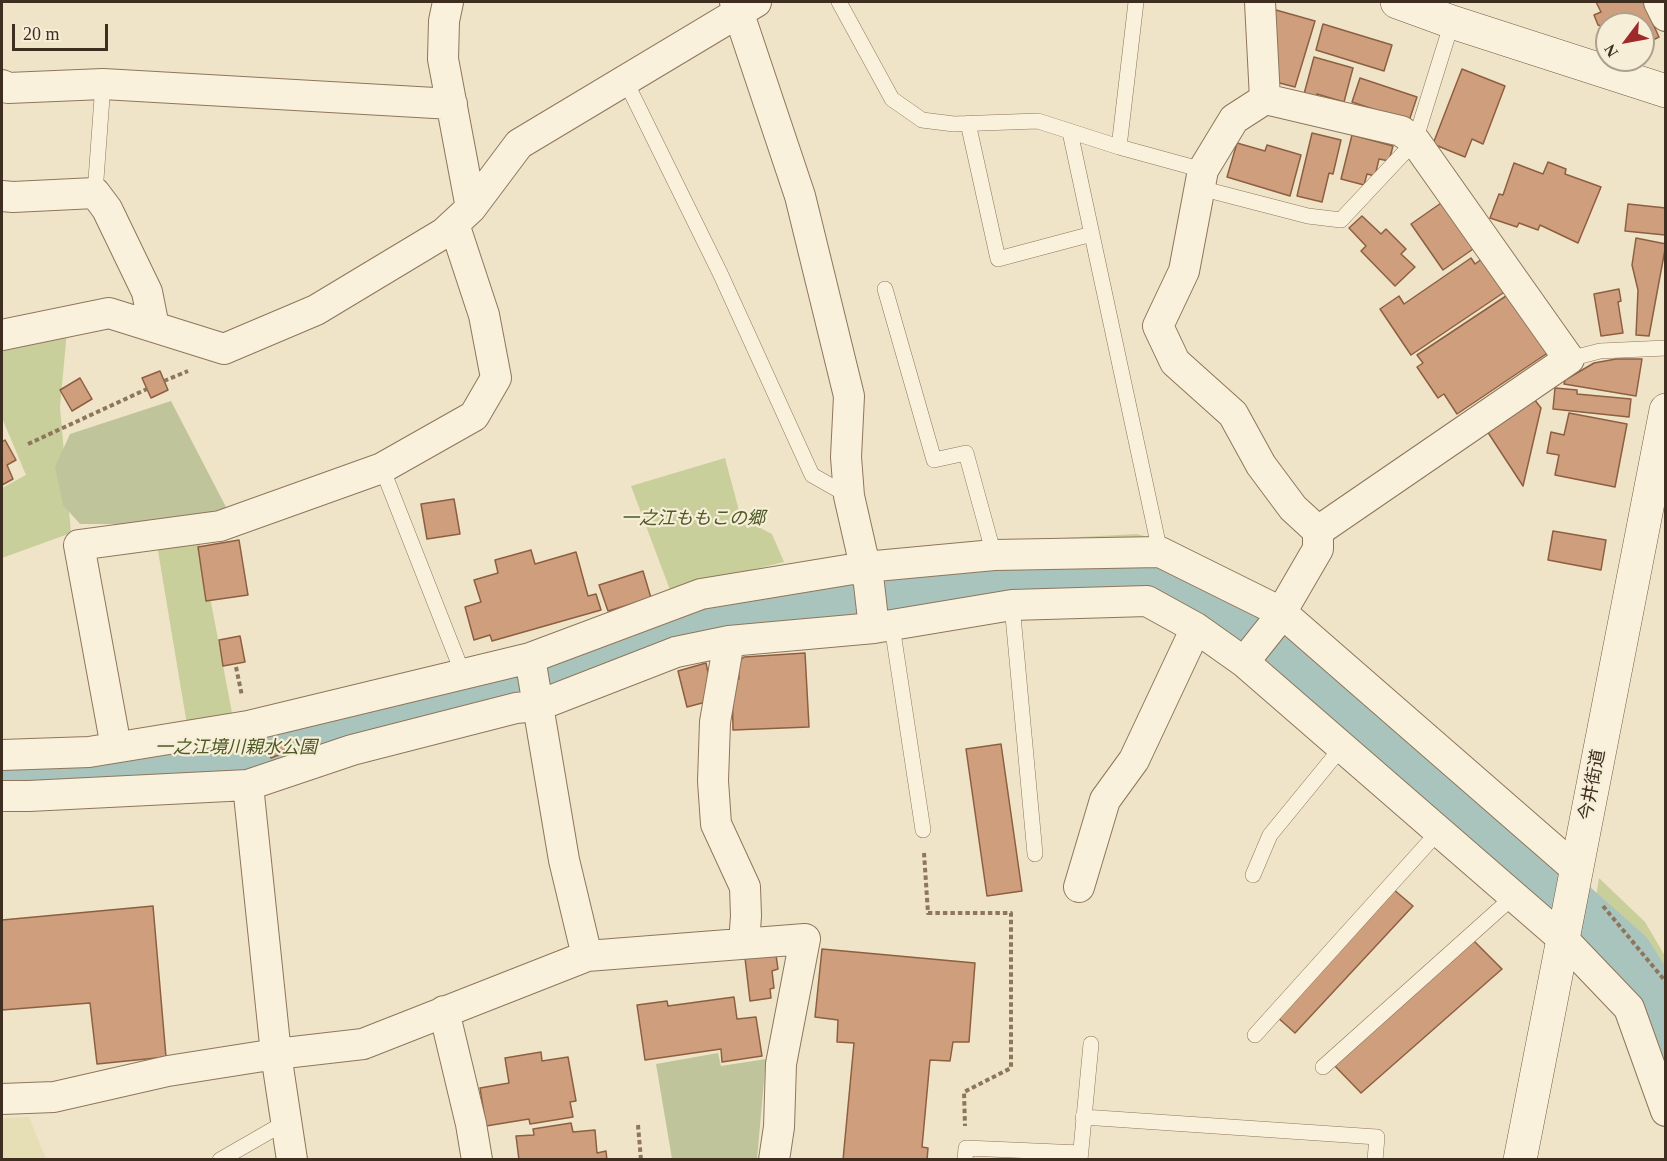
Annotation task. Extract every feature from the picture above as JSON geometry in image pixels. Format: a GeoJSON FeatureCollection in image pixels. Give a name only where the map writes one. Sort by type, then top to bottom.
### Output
{"type":"FeatureCollection","features":[{"type":"Feature","properties":{"kind":"street"},"geometry":{"type":"LineString","coordinates":[[117,747],[79,545],[220,526],[382,468],[474,416],[496,378],[463,216],[452,104],[443,60],[444,21],[448,2]]}},
{"type":"Feature","properties":{"kind":"street"},"geometry":{"type":"LineString","coordinates":[[1260,2],[1265,99]]}},
{"type":"Feature","properties":{"kind":"street"},"geometry":{"type":"LineString","coordinates":[[1397,2],[1665,91]]}},
{"type":"Feature","properties":{"kind":"street"},"geometry":{"type":"LineString","coordinates":[[1659,2],[1665,16]]}},
{"type":"Feature","properties":{"kind":"street"},"geometry":{"type":"LineString","coordinates":[[2,335],[109,313],[224,349],[316,310],[444,234],[463,216],[519,144],[626,81],[743,5],[800,196],[849,396],[846,457],[849,496],[879,623]]}},
{"type":"Feature","properties":{"kind":"street"},"geometry":{"type":"LineString","coordinates":[[2,85],[8,88],[103,84],[452,104]]}},
{"type":"Feature","properties":{"kind":"street"},"geometry":{"type":"LineString","coordinates":[[1250,654],[1278,617],[1318,549],[1318,531],[1293,508],[1261,465],[1233,414],[1175,362],[1158,326],[1184,272],[1202,179],[1234,118],[1265,99],[1401,131],[1415,141],[1569,359],[1318,531]]}},
{"type":"Feature","properties":{"kind":"street"},"geometry":{"type":"LineString","coordinates":[[2,196],[95,193],[107,209],[147,292],[154,327]]}},
{"type":"Feature","properties":{"kind":"street","name":"今井街道"},"geometry":{"type":"LineString","coordinates":[[1520,1160],[1665,410]]}},
{"type":"Feature","properties":{"kind":"street"},"geometry":{"type":"LineString","coordinates":[[2,796],[248,785],[352,750],[516,708],[533,679],[701,594],[867,576],[994,555],[1160,552],[1278,617],[1576,869]]}},
{"type":"Feature","properties":{"kind":"street"},"geometry":{"type":"LineString","coordinates":[[2,755],[89,752],[242,727],[463,674],[533,679],[729,641],[1012,605],[1147,601],[1250,654],[1342,747],[1563,939],[1629,1008],[1665,1111]]}},
{"type":"Feature","properties":{"kind":"street"},"geometry":{"type":"LineString","coordinates":[[1079,887],[1105,800],[1134,760],[1196,628]]}},
{"type":"Feature","properties":{"kind":"street"},"geometry":{"type":"LineString","coordinates":[[729,641],[715,722],[713,781],[716,824],[745,887],[744,943]]}},
{"type":"Feature","properties":{"kind":"street"},"geometry":{"type":"LineString","coordinates":[[533,679],[564,860],[587,956]]}},
{"type":"Feature","properties":{"kind":"street"},"geometry":{"type":"LineString","coordinates":[[248,785],[276,1054],[292,1160]]}},
{"type":"Feature","properties":{"kind":"street"},"geometry":{"type":"LineString","coordinates":[[2,1099],[54,1097],[168,1071],[276,1054],[363,1044],[587,956],[805,939],[781,1064],[779,1127],[774,1160]]}},
{"type":"Feature","properties":{"kind":"street"},"geometry":{"type":"LineString","coordinates":[[444,1011],[471,1124],[477,1160]]}},
{"type":"Feature","properties":{"kind":"lane"},"geometry":{"type":"LineString","coordinates":[[838,2],[892,99],[922,120],[954,124],[1038,121],[1119,147],[1308,216],[1341,220],[1415,141],[1452,22]]}},
{"type":"Feature","properties":{"kind":"lane"},"geometry":{"type":"LineString","coordinates":[[1119,147],[1136,2]]}},
{"type":"Feature","properties":{"kind":"lane"},"geometry":{"type":"LineString","coordinates":[[626,81],[720,273],[812,475],[849,496]]}},
{"type":"Feature","properties":{"kind":"lane"},"geometry":{"type":"LineString","coordinates":[[95,193],[103,84]]}},
{"type":"Feature","properties":{"kind":"lane"},"geometry":{"type":"LineString","coordinates":[[968,123],[998,259],[1092,234]]}},
{"type":"Feature","properties":{"kind":"lane"},"geometry":{"type":"LineString","coordinates":[[1070,132],[1160,552]]}},
{"type":"Feature","properties":{"kind":"lane"},"geometry":{"type":"LineString","coordinates":[[885,289],[934,460],[966,453],[994,555]]}},
{"type":"Feature","properties":{"kind":"lane"},"geometry":{"type":"LineString","coordinates":[[1569,359],[1600,351],[1665,348]]}},
{"type":"Feature","properties":{"kind":"lane"},"geometry":{"type":"LineString","coordinates":[[382,468],[463,674]]}},
{"type":"Feature","properties":{"kind":"lane"},"geometry":{"type":"LineString","coordinates":[[1012,605],[1035,854]]}},
{"type":"Feature","properties":{"kind":"lane"},"geometry":{"type":"LineString","coordinates":[[879,623],[923,830]]}},
{"type":"Feature","properties":{"kind":"lane"},"geometry":{"type":"LineString","coordinates":[[1253,875],[1270,835],[1342,747]]}},
{"type":"Feature","properties":{"kind":"lane"},"geometry":{"type":"LineString","coordinates":[[1255,1035],[1439,831]]}},
{"type":"Feature","properties":{"kind":"lane"},"geometry":{"type":"LineString","coordinates":[[1323,1067],[1514,896]]}},
{"type":"Feature","properties":{"kind":"lane"},"geometry":{"type":"LineString","coordinates":[[966,1154],[1081,1156],[1091,1044]]}},
{"type":"Feature","properties":{"kind":"lane"},"geometry":{"type":"LineString","coordinates":[[1083,1117],[1377,1137],[1375,1160]]}},
{"type":"Feature","properties":{"kind":"lane"},"geometry":{"type":"LineString","coordinates":[[220,1160],[286,1122]]}},
{"type":"Feature","properties":{"kind":"path"},"geometry":{"type":"LineString","coordinates":[[28,444],[147,389]]}},
{"type":"Feature","properties":{"kind":"path"},"geometry":{"type":"LineString","coordinates":[[923,830],[928,913],[1011,913],[1011,1068],[964,1092],[966,1154]]}},
{"type":"Feature","properties":{"kind":"path"},"geometry":{"type":"LineString","coordinates":[[1576,869],[1597,899],[1665,982]]}},
{"type":"Feature","properties":{"kind":"path"},"geometry":{"type":"LineString","coordinates":[[638,1125],[641,1160]]}},
{"type":"Feature","properties":{"kind":"shaded area"},"geometry":{"type":"Polygon","coordinates":[[[29,1117],[46,1159],[2,1159],[2,1118],[29,1117]]]}},
{"type":"Feature","properties":{"kind":"green space"},"geometry":{"type":"Polygon","coordinates":[[[67,331],[60,407],[71,533],[2,558],[2,488],[26,475],[2,418],[2,344],[67,331]]]}},
{"type":"Feature","properties":{"kind":"green space"},"geometry":{"type":"Polygon","coordinates":[[[171,401],[227,509],[146,524],[80,524],[63,505],[55,467],[70,434],[171,401]]]}},
{"type":"Feature","properties":{"kind":"green space","name":"一之江ももこの郷"},"geometry":{"type":"Polygon","coordinates":[[[725,458],[741,518],[772,534],[784,562],[670,590],[631,486],[725,458]]]}},
{"type":"Feature","properties":{"kind":"green space"},"geometry":{"type":"Polygon","coordinates":[[[1137,534],[1173,544],[1269,595],[1233,635],[1197,613],[900,613],[890,555],[1003,541],[1137,534]]]}},
{"type":"Feature","properties":{"kind":"green space","name":"一之江境川親水公園"},"geometry":{"type":"Polygon","coordinates":[[[199,539],[233,718],[556,646],[837,563],[849,620],[550,687],[244,776],[2,788],[2,747],[187,725],[157,545],[199,539]]]}},
{"type":"Feature","properties":{"kind":"green space"},"geometry":{"type":"Polygon","coordinates":[[[1298,624],[1550,841],[1536,899],[1359,755],[1295,686],[1267,662],[1270,653],[1298,624]]]}},
{"type":"Feature","properties":{"kind":"green space"},"geometry":{"type":"Polygon","coordinates":[[[1599,878],[1645,922],[1665,956],[1665,1095],[1629,986],[1613,967],[1587,953],[1599,878]]]}},
{"type":"Feature","properties":{"kind":"green space"},"geometry":{"type":"Polygon","coordinates":[[[718,1053],[721,1066],[766,1059],[757,1159],[672,1159],[656,1064],[718,1053]]]}},
{"type":"Feature","properties":{"kind":"building"},"geometry":{"type":"Polygon","coordinates":[[[1596,2],[1643,2],[1648,12],[1601,12],[1596,2]]]}},
{"type":"Feature","properties":{"kind":"building"},"geometry":{"type":"Polygon","coordinates":[[[1276,10],[1315,21],[1295,87],[1272,81],[1271,21],[1276,10]]]}},
{"type":"Feature","properties":{"kind":"building"},"geometry":{"type":"Polygon","coordinates":[[[1323,24],[1392,45],[1384,71],[1316,50],[1323,24]]]}},
{"type":"Feature","properties":{"kind":"building"},"geometry":{"type":"Polygon","coordinates":[[[1314,57],[1353,68],[1344,102],[1317,94],[1316,97],[1304,94],[1314,57]]]}},
{"type":"Feature","properties":{"kind":"building"},"geometry":{"type":"Polygon","coordinates":[[[1462,69],[1505,86],[1483,144],[1472,139],[1465,157],[1433,144],[1462,69]]]}},
{"type":"Feature","properties":{"kind":"building"},"geometry":{"type":"Polygon","coordinates":[[[1360,78],[1417,97],[1409,121],[1352,102],[1360,78]]]}},
{"type":"Feature","properties":{"kind":"building"},"geometry":{"type":"Polygon","coordinates":[[[1312,133],[1341,140],[1333,174],[1329,173],[1322,202],[1297,196],[1312,133]]]}},
{"type":"Feature","properties":{"kind":"building"},"geometry":{"type":"Polygon","coordinates":[[[1352,135],[1393,146],[1389,161],[1379,159],[1375,176],[1367,174],[1364,185],[1341,179],[1352,135]]]}},
{"type":"Feature","properties":{"kind":"building"},"geometry":{"type":"Polygon","coordinates":[[[1237,143],[1265,151],[1267,145],[1301,155],[1290,196],[1227,177],[1237,143]]]}},
{"type":"Feature","properties":{"kind":"building"},"geometry":{"type":"Polygon","coordinates":[[[1548,162],[1566,169],[1565,174],[1601,187],[1578,243],[1540,225],[1538,230],[1519,223],[1517,227],[1490,218],[1499,194],[1503,195],[1514,163],[1543,174],[1548,162]]]}},
{"type":"Feature","properties":{"kind":"building"},"geometry":{"type":"Polygon","coordinates":[[[1444,201],[1476,247],[1443,270],[1411,224],[1444,201]]]}},
{"type":"Feature","properties":{"kind":"building"},"geometry":{"type":"Polygon","coordinates":[[[1628,204],[1666,208],[1665,235],[1625,231],[1628,204]]]}},
{"type":"Feature","properties":{"kind":"building"},"geometry":{"type":"Polygon","coordinates":[[[1362,216],[1381,234],[1386,229],[1406,249],[1401,254],[1415,267],[1395,286],[1361,251],[1366,246],[1349,228],[1362,216]]]}},
{"type":"Feature","properties":{"kind":"building"},"geometry":{"type":"Polygon","coordinates":[[[1636,238],[1666,244],[1649,336],[1636,335],[1638,290],[1632,265],[1636,238]]]}},
{"type":"Feature","properties":{"kind":"building"},"geometry":{"type":"Polygon","coordinates":[[[1471,258],[1475,264],[1483,258],[1506,291],[1411,355],[1380,309],[1399,296],[1404,304],[1471,258]]]}},
{"type":"Feature","properties":{"kind":"building"},"geometry":{"type":"Polygon","coordinates":[[[1619,289],[1621,301],[1618,302],[1623,333],[1601,336],[1594,294],[1619,289]]]}},
{"type":"Feature","properties":{"kind":"building"},"geometry":{"type":"Polygon","coordinates":[[[1509,294],[1549,352],[1457,414],[1444,394],[1438,398],[1417,367],[1423,363],[1417,355],[1509,294]]]}},
{"type":"Feature","properties":{"kind":"building"},"geometry":{"type":"Polygon","coordinates":[[[1616,359],[1642,359],[1636,396],[1564,384],[1565,380],[1594,363],[1616,359]]]}},
{"type":"Feature","properties":{"kind":"building"},"geometry":{"type":"Polygon","coordinates":[[[160,371],[168,390],[151,398],[142,378],[160,371]]]}},
{"type":"Feature","properties":{"kind":"building"},"geometry":{"type":"Polygon","coordinates":[[[80,378],[92,399],[72,411],[60,390],[80,378]]]}},
{"type":"Feature","properties":{"kind":"building"},"geometry":{"type":"Polygon","coordinates":[[[1555,388],[1577,390],[1577,394],[1631,399],[1629,417],[1553,409],[1555,388]]]}},
{"type":"Feature","properties":{"kind":"building"},"geometry":{"type":"Polygon","coordinates":[[[1534,399],[1541,408],[1523,486],[1487,431],[1534,399]]]}},
{"type":"Feature","properties":{"kind":"building"},"geometry":{"type":"Polygon","coordinates":[[[1569,413],[1627,424],[1615,487],[1555,475],[1559,455],[1547,453],[1551,432],[1564,435],[1569,413]]]}},
{"type":"Feature","properties":{"kind":"building"},"geometry":{"type":"Polygon","coordinates":[[[5,440],[16,460],[7,465],[13,479],[2,485],[2,442],[5,440]]]}},
{"type":"Feature","properties":{"kind":"building"},"geometry":{"type":"Polygon","coordinates":[[[454,499],[460,534],[427,539],[421,504],[454,499]]]}},
{"type":"Feature","properties":{"kind":"building"},"geometry":{"type":"Polygon","coordinates":[[[1553,531],[1606,540],[1601,570],[1548,560],[1553,531]]]}},
{"type":"Feature","properties":{"kind":"building"},"geometry":{"type":"Polygon","coordinates":[[[239,540],[248,595],[206,601],[198,547],[239,540]]]}},
{"type":"Feature","properties":{"kind":"building"},"geometry":{"type":"Polygon","coordinates":[[[531,550],[535,564],[576,552],[588,596],[596,594],[601,610],[492,641],[490,635],[474,640],[465,607],[481,602],[474,580],[498,573],[495,560],[531,550]]]}},
{"type":"Feature","properties":{"kind":"building"},"geometry":{"type":"Polygon","coordinates":[[[643,571],[651,598],[608,611],[599,585],[643,571]]]}},
{"type":"Feature","properties":{"kind":"building"},"geometry":{"type":"Polygon","coordinates":[[[240,636],[245,662],[223,666],[219,640],[240,636]]]}},
{"type":"Feature","properties":{"kind":"building"},"geometry":{"type":"Polygon","coordinates":[[[805,653],[809,727],[733,730],[732,681],[739,679],[738,662],[744,657],[805,653]]]}},
{"type":"Feature","properties":{"kind":"building"},"geometry":{"type":"Polygon","coordinates":[[[706,663],[710,682],[706,702],[687,707],[678,671],[706,663]]]}},
{"type":"Feature","properties":{"kind":"building"},"geometry":{"type":"Polygon","coordinates":[[[283,743],[286,752],[271,758],[268,749],[283,743]]]}},
{"type":"Feature","properties":{"kind":"building"},"geometry":{"type":"Polygon","coordinates":[[[1001,744],[1022,891],[987,896],[966,749],[1001,744]]]}},
{"type":"Feature","properties":{"kind":"building"},"geometry":{"type":"Polygon","coordinates":[[[1393,889],[1413,906],[1295,1033],[1276,1016],[1393,889]]]}},
{"type":"Feature","properties":{"kind":"building"},"geometry":{"type":"Polygon","coordinates":[[[153,906],[166,1057],[97,1064],[90,1003],[2,1010],[2,920],[153,906]]]}},
{"type":"Feature","properties":{"kind":"building"},"geometry":{"type":"Polygon","coordinates":[[[1472,939],[1502,969],[1361,1093],[1333,1064],[1472,939]]]}},
{"type":"Feature","properties":{"kind":"building"},"geometry":{"type":"Polygon","coordinates":[[[822,949],[975,963],[969,1042],[953,1042],[950,1061],[930,1060],[922,1147],[928,1148],[927,1160],[843,1160],[854,1043],[837,1042],[838,1020],[815,1017],[822,949]]]}},
{"type":"Feature","properties":{"kind":"building"},"geometry":{"type":"Polygon","coordinates":[[[776,955],[778,969],[772,971],[774,988],[770,989],[771,998],[750,1001],[745,958],[776,955]]]}},
{"type":"Feature","properties":{"kind":"building"},"geometry":{"type":"Polygon","coordinates":[[[734,997],[737,1019],[756,1017],[762,1056],[722,1062],[721,1049],[645,1060],[637,1005],[667,1001],[668,1006],[734,997]]]}},
{"type":"Feature","properties":{"kind":"building"},"geometry":{"type":"Polygon","coordinates":[[[541,1052],[542,1061],[568,1057],[576,1101],[570,1102],[573,1117],[530,1124],[529,1119],[486,1126],[480,1088],[509,1083],[505,1058],[541,1052]]]}},
{"type":"Feature","properties":{"kind":"building"},"geometry":{"type":"Polygon","coordinates":[[[571,1123],[573,1132],[595,1130],[597,1153],[606,1151],[607,1160],[519,1160],[516,1136],[534,1135],[533,1129],[571,1123]]]}},
{"type":"Feature","properties":{"kind":"waterway"},"geometry":{"type":"LineString","coordinates":[[2,775],[95,776],[256,744],[486,685],[561,670],[654,632],[721,609],[1130,579],[1200,589],[1246,620],[1625,956],[1663,1017],[1666,1027]]}}]}
